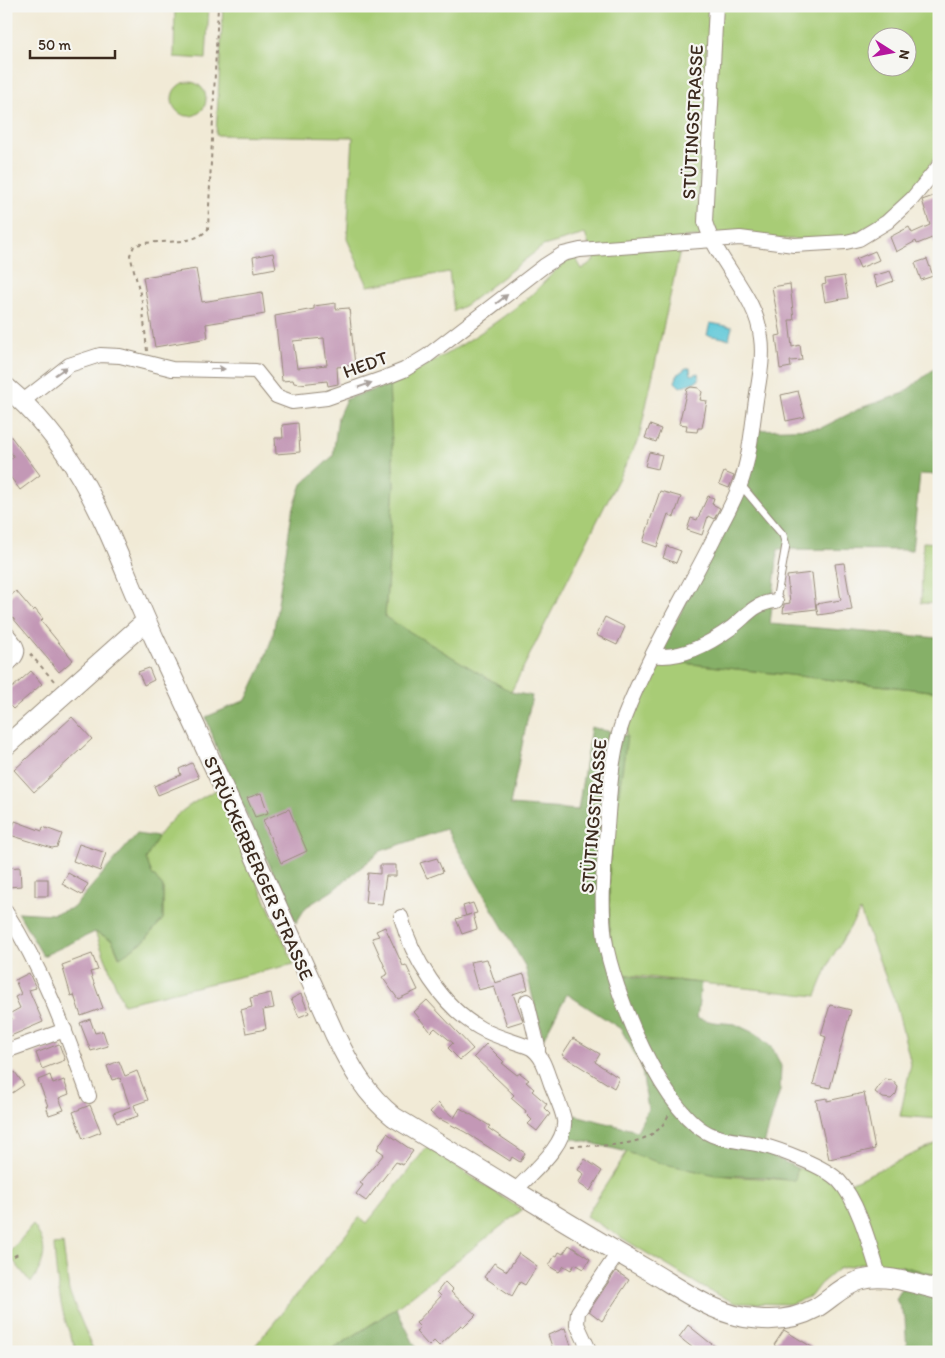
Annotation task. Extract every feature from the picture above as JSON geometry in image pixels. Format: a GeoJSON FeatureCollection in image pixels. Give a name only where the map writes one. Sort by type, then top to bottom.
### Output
{"type":"FeatureCollection","features":[{"type":"Feature","properties":{"kind":"main road","name":"STRÜCKERBERGER STRASSE"},"geometry":{"type":"LineString","coordinates":[[6,387],[22,400],[45,424],[90,489],[146,621],[354,1072],[378,1104],[394,1117],[618,1253],[713,1308],[758,1320],[795,1317],[815,1309],[845,1287],[861,1280],[880,1278]]}},
{"type":"Feature","properties":{"kind":"main road"},"geometry":{"type":"LineString","coordinates":[[6,746],[146,621]]}},
{"type":"Feature","properties":{"kind":"main road"},"geometry":{"type":"LineString","coordinates":[[880,1278],[939,1290]]}},
{"type":"Feature","properties":{"kind":"street","name":"STÜTINGSTRASSE"},"geometry":{"type":"LineString","coordinates":[[716,6],[705,222],[710,240],[750,303],[761,336],[762,351],[754,419],[740,484],[653,655],[625,715],[618,738],[610,792],[603,874],[605,939],[610,962],[630,1019],[652,1066],[673,1100],[689,1119],[712,1135],[763,1146],[824,1170],[838,1179],[865,1230],[880,1278]]}},
{"type":"Feature","properties":{"kind":"street"},"geometry":{"type":"LineString","coordinates":[[710,240],[740,238],[794,245],[814,245],[835,244],[859,239],[887,222],[912,200],[939,166]]}},
{"type":"Feature","properties":{"kind":"street","name":"HEDT"},"geometry":{"type":"LineString","coordinates":[[22,400],[70,365],[100,355],[120,356],[172,369],[256,371],[276,396],[292,402],[327,398],[404,370],[470,325],[544,266],[563,254],[580,250],[710,240]]}},
{"type":"Feature","properties":{"kind":"street"},"geometry":{"type":"LineString","coordinates":[[653,655],[665,657],[698,648],[732,627],[762,602],[776,601]]}},
{"type":"Feature","properties":{"kind":"street"},"geometry":{"type":"LineString","coordinates":[[6,633],[18,650],[15,659],[6,666]]}},
{"type":"Feature","properties":{"kind":"street"},"geometry":{"type":"LineString","coordinates":[[6,912],[38,968],[65,1030],[89,1096]]}},
{"type":"Feature","properties":{"kind":"street"},"geometry":{"type":"LineString","coordinates":[[401,917],[405,933],[424,969],[455,1012],[481,1028],[538,1053]]}},
{"type":"Feature","properties":{"kind":"street"},"geometry":{"type":"LineString","coordinates":[[516,1190],[556,1146],[564,1130],[564,1119],[538,1053],[527,1001]]}},
{"type":"Feature","properties":{"kind":"street"},"geometry":{"type":"LineString","coordinates":[[6,1051],[65,1030]]}},
{"type":"Feature","properties":{"kind":"street"},"geometry":{"type":"LineString","coordinates":[[590,1352],[577,1324],[578,1312],[618,1253]]}},
{"type":"Feature","properties":{"kind":"lane"},"geometry":{"type":"LineString","coordinates":[[740,484],[783,536],[786,546],[776,601]]}},
{"type":"Feature","properties":{"kind":"path"},"geometry":{"type":"LineString","coordinates":[[6,10],[14,6]]}},
{"type":"Feature","properties":{"kind":"path"},"geometry":{"type":"LineString","coordinates":[[146,363],[148,340],[142,301],[130,255],[134,246],[145,241],[193,239],[202,236],[208,229],[218,6]]}},
{"type":"Feature","properties":{"kind":"path"},"geometry":{"type":"LineString","coordinates":[[18,650],[27,651],[65,693]]}},
{"type":"Feature","properties":{"kind":"path"},"geometry":{"type":"LineString","coordinates":[[556,1146],[598,1146],[646,1138],[665,1122],[673,1100]]}},
{"type":"Feature","properties":{"kind":"path"},"geometry":{"type":"LineString","coordinates":[[6,1257],[12,1258],[18,1254]]}},
{"type":"Feature","properties":{"kind":"green space"},"geometry":{"type":"Polygon","coordinates":[[[175,6],[209,6],[206,59],[174,57],[175,6]]]}},
{"type":"Feature","properties":{"kind":"green space"},"geometry":{"type":"Polygon","coordinates":[[[223,6],[939,6],[939,151],[920,181],[900,206],[855,234],[834,240],[683,237],[639,438],[511,692],[385,618],[394,485],[389,385],[426,366],[479,334],[529,297],[556,270],[568,261],[575,257],[582,269],[594,260],[585,234],[543,246],[466,305],[454,311],[449,272],[368,286],[347,239],[353,137],[216,135],[223,6]]]}},
{"type":"Feature","properties":{"kind":"green space"},"geometry":{"type":"Polygon","coordinates":[[[189,82],[201,87],[206,99],[201,111],[189,116],[177,111],[172,99],[177,87],[189,82]]]}},
{"type":"Feature","properties":{"kind":"green space"},"geometry":{"type":"Polygon","coordinates":[[[939,365],[939,475],[920,474],[912,550],[778,549],[770,624],[939,638],[939,692],[657,660],[736,502],[755,430],[821,428],[863,407],[902,394],[939,365]]]}},
{"type":"Feature","properties":{"kind":"green space"},"geometry":{"type":"Polygon","coordinates":[[[389,385],[394,485],[385,617],[511,692],[532,696],[510,805],[578,810],[591,727],[627,736],[609,865],[609,933],[621,974],[651,979],[701,983],[697,1018],[735,1024],[756,1034],[773,1049],[781,1066],[780,1090],[762,1151],[797,1168],[795,1181],[766,1177],[715,1175],[660,1163],[627,1152],[567,1137],[575,1115],[637,1131],[648,1109],[641,1065],[621,1029],[567,994],[543,1039],[525,966],[446,829],[381,851],[332,891],[306,907],[296,923],[217,749],[206,717],[246,700],[262,666],[273,635],[292,513],[302,484],[333,456],[338,417],[346,399],[389,385]]]}},
{"type":"Feature","properties":{"kind":"green space"},"geometry":{"type":"Polygon","coordinates":[[[923,542],[939,543],[939,604],[921,603],[923,542]]]}},
{"type":"Feature","properties":{"kind":"green space"},"geometry":{"type":"Polygon","coordinates":[[[657,660],[939,692],[939,1119],[900,1116],[911,1064],[896,1004],[860,911],[831,959],[816,996],[621,974],[609,933],[609,865],[628,718],[657,660]]]}},
{"type":"Feature","properties":{"kind":"green space"},"geometry":{"type":"Polygon","coordinates":[[[216,790],[294,964],[123,1004],[95,932],[112,939],[119,957],[144,941],[163,919],[163,887],[152,874],[146,859],[158,836],[174,818],[216,790]]]}},
{"type":"Feature","properties":{"kind":"green space"},"geometry":{"type":"Polygon","coordinates":[[[137,834],[158,837],[146,859],[152,874],[163,887],[163,919],[144,941],[120,957],[112,940],[95,932],[43,956],[18,912],[53,914],[73,908],[137,834]]]}},
{"type":"Feature","properties":{"kind":"green space"},"geometry":{"type":"Polygon","coordinates":[[[939,1142],[939,1276],[902,1266],[862,1263],[838,1269],[820,1284],[811,1296],[790,1304],[735,1303],[704,1288],[586,1216],[627,1152],[659,1162],[724,1176],[795,1181],[797,1168],[815,1172],[833,1183],[850,1183],[939,1142]]]}},
{"type":"Feature","properties":{"kind":"green space"},"geometry":{"type":"Polygon","coordinates":[[[427,1147],[522,1210],[396,1308],[329,1352],[250,1352],[360,1217],[367,1223],[427,1147]]]}},
{"type":"Feature","properties":{"kind":"green space"},"geometry":{"type":"Polygon","coordinates":[[[33,1225],[42,1240],[44,1254],[40,1268],[31,1283],[8,1254],[33,1225]]]}},
{"type":"Feature","properties":{"kind":"green space"},"geometry":{"type":"Polygon","coordinates":[[[63,1244],[69,1291],[94,1352],[77,1352],[63,1312],[58,1287],[54,1245],[63,1244]]]}},
{"type":"Feature","properties":{"kind":"green space"},"geometry":{"type":"Polygon","coordinates":[[[902,1266],[939,1276],[939,1352],[907,1352],[905,1318],[896,1299],[903,1287],[902,1266]]]}},
{"type":"Feature","properties":{"kind":"green space"},"geometry":{"type":"Polygon","coordinates":[[[396,1308],[418,1352],[329,1352],[396,1308]]]}},
{"type":"Feature","properties":{"kind":"water"},"geometry":{"type":"Polygon","coordinates":[[[710,323],[732,327],[729,339],[707,335],[710,323]]]}},
{"type":"Feature","properties":{"kind":"water"},"geometry":{"type":"Polygon","coordinates":[[[686,368],[690,368],[691,375],[698,373],[699,380],[680,387],[675,382],[678,374],[686,368]]]}},
{"type":"Feature","properties":{"kind":"building"},"geometry":{"type":"Polygon","coordinates":[[[939,194],[939,250],[932,238],[917,244],[916,241],[896,252],[890,237],[909,227],[912,233],[930,225],[922,200],[939,194]]]}},
{"type":"Feature","properties":{"kind":"building"},"geometry":{"type":"Polygon","coordinates":[[[875,251],[879,260],[860,268],[856,259],[875,251]]]}},
{"type":"Feature","properties":{"kind":"building"},"geometry":{"type":"Polygon","coordinates":[[[273,253],[276,268],[255,272],[253,257],[273,253]]]}},
{"type":"Feature","properties":{"kind":"building"},"geometry":{"type":"Polygon","coordinates":[[[927,259],[933,276],[921,280],[915,263],[927,259]]]}},
{"type":"Feature","properties":{"kind":"building"},"geometry":{"type":"Polygon","coordinates":[[[196,269],[202,302],[262,292],[265,314],[206,324],[208,338],[155,347],[143,277],[196,269]]]}},
{"type":"Feature","properties":{"kind":"building"},"geometry":{"type":"Polygon","coordinates":[[[890,271],[894,281],[877,287],[873,276],[890,271]]]}},
{"type":"Feature","properties":{"kind":"building"},"geometry":{"type":"Polygon","coordinates":[[[844,276],[848,298],[825,302],[822,285],[826,284],[825,279],[844,276]]]}},
{"type":"Feature","properties":{"kind":"building"},"geometry":{"type":"Polygon","coordinates":[[[790,284],[794,320],[789,320],[792,347],[800,345],[802,360],[790,361],[791,367],[780,369],[776,336],[781,335],[772,287],[790,284]]]}},
{"type":"Feature","properties":{"kind":"building"},"geometry":{"type":"Polygon","coordinates":[[[336,303],[336,309],[349,308],[355,365],[337,367],[338,384],[328,386],[327,381],[300,384],[294,383],[293,380],[282,381],[275,316],[314,309],[314,306],[336,303]],[[324,338],[293,341],[297,368],[327,365],[324,338]]]}},
{"type":"Feature","properties":{"kind":"building"},"geometry":{"type":"Polygon","coordinates":[[[691,387],[699,388],[702,392],[700,400],[707,401],[702,428],[698,428],[697,432],[686,431],[687,425],[679,424],[687,389],[691,387]]]}},
{"type":"Feature","properties":{"kind":"building"},"geometry":{"type":"Polygon","coordinates":[[[798,391],[805,417],[786,421],[781,395],[798,391]]]}},
{"type":"Feature","properties":{"kind":"building"},"geometry":{"type":"Polygon","coordinates":[[[298,423],[300,452],[276,454],[275,438],[283,438],[282,425],[298,423]]]}},
{"type":"Feature","properties":{"kind":"building"},"geometry":{"type":"Polygon","coordinates":[[[650,425],[661,429],[656,442],[645,438],[650,425]]]}},
{"type":"Feature","properties":{"kind":"building"},"geometry":{"type":"Polygon","coordinates":[[[6,430],[40,475],[20,490],[6,471],[6,462],[14,457],[6,446],[6,430]]]}},
{"type":"Feature","properties":{"kind":"building"},"geometry":{"type":"Polygon","coordinates":[[[649,452],[662,455],[658,469],[645,466],[649,452]]]}},
{"type":"Feature","properties":{"kind":"building"},"geometry":{"type":"Polygon","coordinates":[[[724,472],[734,476],[729,488],[719,484],[724,472]]]}},
{"type":"Feature","properties":{"kind":"building"},"geometry":{"type":"Polygon","coordinates":[[[660,491],[681,497],[674,517],[668,514],[657,547],[643,542],[660,491]]]}},
{"type":"Feature","properties":{"kind":"building"},"geometry":{"type":"Polygon","coordinates":[[[708,496],[714,498],[712,504],[720,508],[714,519],[708,516],[702,535],[687,530],[691,518],[697,520],[708,496]]]}},
{"type":"Feature","properties":{"kind":"building"},"geometry":{"type":"Polygon","coordinates":[[[667,546],[681,551],[676,563],[663,558],[667,546]]]}},
{"type":"Feature","properties":{"kind":"building"},"geometry":{"type":"Polygon","coordinates":[[[844,563],[852,610],[818,615],[816,604],[841,600],[835,564],[844,563]]]}},
{"type":"Feature","properties":{"kind":"building"},"geometry":{"type":"Polygon","coordinates":[[[812,573],[816,609],[783,613],[784,604],[790,603],[787,576],[812,573]]]}},
{"type":"Feature","properties":{"kind":"building"},"geometry":{"type":"Polygon","coordinates":[[[16,591],[33,611],[35,609],[43,619],[41,621],[73,660],[59,672],[6,610],[6,600],[16,591]]]}},
{"type":"Feature","properties":{"kind":"building"},"geometry":{"type":"Polygon","coordinates":[[[605,617],[625,627],[617,645],[596,635],[605,617]]]}},
{"type":"Feature","properties":{"kind":"building"},"geometry":{"type":"Polygon","coordinates":[[[149,668],[154,680],[144,685],[138,672],[149,668]]]}},
{"type":"Feature","properties":{"kind":"building"},"geometry":{"type":"Polygon","coordinates":[[[31,671],[42,684],[13,709],[6,702],[6,682],[12,688],[31,671]]]}},
{"type":"Feature","properties":{"kind":"building"},"geometry":{"type":"Polygon","coordinates":[[[72,717],[92,739],[34,792],[14,770],[72,717]]]}},
{"type":"Feature","properties":{"kind":"building"},"geometry":{"type":"Polygon","coordinates":[[[192,763],[199,778],[158,795],[154,786],[181,775],[179,769],[192,763]]]}},
{"type":"Feature","properties":{"kind":"building"},"geometry":{"type":"Polygon","coordinates":[[[261,793],[268,813],[255,817],[247,798],[261,793]]]}},
{"type":"Feature","properties":{"kind":"building"},"geometry":{"type":"Polygon","coordinates":[[[289,809],[307,851],[281,863],[263,820],[289,809]]]}},
{"type":"Feature","properties":{"kind":"building"},"geometry":{"type":"Polygon","coordinates":[[[15,821],[42,831],[43,827],[62,834],[57,847],[52,848],[10,835],[15,821]]]}},
{"type":"Feature","properties":{"kind":"building"},"geometry":{"type":"Polygon","coordinates":[[[79,844],[106,853],[100,871],[73,861],[79,844]]]}},
{"type":"Feature","properties":{"kind":"building"},"geometry":{"type":"Polygon","coordinates":[[[437,858],[443,872],[427,878],[420,863],[437,858]]]}},
{"type":"Feature","properties":{"kind":"building"},"geometry":{"type":"Polygon","coordinates":[[[380,865],[396,865],[396,876],[386,876],[382,904],[365,903],[368,873],[380,874],[380,865]]]}},
{"type":"Feature","properties":{"kind":"building"},"geometry":{"type":"Polygon","coordinates":[[[20,867],[21,886],[8,887],[6,868],[20,867]]]}},
{"type":"Feature","properties":{"kind":"building"},"geometry":{"type":"Polygon","coordinates":[[[68,873],[88,884],[82,895],[62,884],[68,873]]]}},
{"type":"Feature","properties":{"kind":"building"},"geometry":{"type":"Polygon","coordinates":[[[35,879],[48,879],[48,896],[35,896],[35,879]]]}},
{"type":"Feature","properties":{"kind":"building"},"geometry":{"type":"Polygon","coordinates":[[[473,903],[477,913],[473,914],[477,929],[462,934],[456,919],[466,916],[463,906],[473,903]]]}},
{"type":"Feature","properties":{"kind":"building"},"geometry":{"type":"Polygon","coordinates":[[[385,927],[403,966],[406,965],[418,990],[398,999],[382,977],[388,974],[372,938],[379,936],[376,931],[385,927]]]}},
{"type":"Feature","properties":{"kind":"building"},"geometry":{"type":"Polygon","coordinates":[[[92,954],[98,970],[90,972],[103,1008],[81,1016],[74,995],[71,996],[62,965],[92,954]]]}},
{"type":"Feature","properties":{"kind":"building"},"geometry":{"type":"Polygon","coordinates":[[[487,959],[495,983],[524,974],[528,989],[513,994],[523,1021],[507,1026],[494,986],[478,990],[470,962],[487,959]]]}},
{"type":"Feature","properties":{"kind":"building"},"geometry":{"type":"Polygon","coordinates":[[[29,973],[36,988],[29,990],[43,1022],[6,1038],[6,1022],[12,1019],[9,1014],[20,1008],[15,997],[21,994],[15,980],[29,973]]]}},
{"type":"Feature","properties":{"kind":"building"},"geometry":{"type":"Polygon","coordinates":[[[271,993],[274,1008],[263,1010],[266,1029],[246,1033],[241,1010],[252,1007],[250,998],[271,993]]]}},
{"type":"Feature","properties":{"kind":"building"},"geometry":{"type":"Polygon","coordinates":[[[301,994],[309,1013],[299,1017],[291,999],[301,994]]]}},
{"type":"Feature","properties":{"kind":"building"},"geometry":{"type":"Polygon","coordinates":[[[427,1000],[473,1049],[460,1060],[448,1048],[453,1043],[435,1028],[431,1032],[414,1012],[427,1000]]]}},
{"type":"Feature","properties":{"kind":"building"},"geometry":{"type":"Polygon","coordinates":[[[830,1005],[851,1010],[830,1088],[813,1084],[826,1037],[821,1035],[830,1005]]]}},
{"type":"Feature","properties":{"kind":"building"},"geometry":{"type":"Polygon","coordinates":[[[90,1019],[95,1033],[103,1031],[108,1046],[91,1051],[80,1023],[90,1019]]]}},
{"type":"Feature","properties":{"kind":"building"},"geometry":{"type":"Polygon","coordinates":[[[573,1038],[600,1054],[595,1062],[619,1078],[614,1088],[562,1055],[573,1038]]]}},
{"type":"Feature","properties":{"kind":"building"},"geometry":{"type":"Polygon","coordinates":[[[59,1044],[65,1060],[42,1069],[36,1053],[59,1044]]]}},
{"type":"Feature","properties":{"kind":"building"},"geometry":{"type":"Polygon","coordinates":[[[486,1044],[504,1062],[502,1063],[517,1075],[520,1073],[529,1080],[526,1082],[534,1089],[532,1091],[547,1104],[544,1108],[550,1114],[537,1131],[528,1124],[532,1120],[525,1113],[526,1111],[511,1098],[514,1095],[474,1057],[486,1044]]]}},
{"type":"Feature","properties":{"kind":"building"},"geometry":{"type":"Polygon","coordinates":[[[119,1061],[125,1076],[137,1071],[148,1100],[134,1105],[138,1116],[117,1123],[113,1113],[130,1107],[120,1078],[112,1080],[107,1066],[119,1061]]]}},
{"type":"Feature","properties":{"kind":"building"},"geometry":{"type":"Polygon","coordinates":[[[15,1072],[24,1085],[12,1093],[6,1085],[6,1077],[15,1072]]]}},
{"type":"Feature","properties":{"kind":"building"},"geometry":{"type":"Polygon","coordinates":[[[50,1075],[53,1084],[64,1080],[69,1094],[59,1098],[64,1110],[49,1115],[46,1106],[48,1106],[38,1080],[50,1075]]]}},
{"type":"Feature","properties":{"kind":"building"},"geometry":{"type":"Polygon","coordinates":[[[884,1079],[892,1080],[898,1087],[896,1094],[891,1099],[883,1098],[875,1092],[884,1079]]]}},
{"type":"Feature","properties":{"kind":"building"},"geometry":{"type":"Polygon","coordinates":[[[864,1093],[875,1149],[829,1159],[816,1100],[827,1098],[827,1101],[864,1093]]]}},
{"type":"Feature","properties":{"kind":"building"},"geometry":{"type":"Polygon","coordinates":[[[438,1103],[454,1118],[460,1108],[490,1126],[488,1128],[525,1153],[520,1162],[512,1157],[510,1161],[465,1132],[439,1120],[430,1112],[438,1103]]]}},
{"type":"Feature","properties":{"kind":"building"},"geometry":{"type":"Polygon","coordinates":[[[90,1105],[101,1132],[83,1139],[73,1112],[90,1105]]]}},
{"type":"Feature","properties":{"kind":"building"},"geometry":{"type":"Polygon","coordinates":[[[387,1133],[413,1151],[403,1165],[396,1162],[366,1201],[356,1194],[363,1185],[360,1183],[384,1154],[377,1149],[387,1133]]]}},
{"type":"Feature","properties":{"kind":"building"},"geometry":{"type":"Polygon","coordinates":[[[585,1159],[602,1171],[590,1191],[578,1183],[584,1174],[578,1170],[585,1159]]]}},
{"type":"Feature","properties":{"kind":"building"},"geometry":{"type":"Polygon","coordinates":[[[569,1245],[590,1259],[584,1269],[575,1264],[571,1270],[564,1266],[559,1272],[549,1266],[555,1255],[557,1256],[559,1252],[563,1254],[569,1245]]]}},
{"type":"Feature","properties":{"kind":"building"},"geometry":{"type":"Polygon","coordinates":[[[519,1253],[537,1266],[525,1285],[520,1282],[512,1296],[484,1277],[494,1263],[507,1271],[519,1253]]]}},
{"type":"Feature","properties":{"kind":"building"},"geometry":{"type":"Polygon","coordinates":[[[616,1271],[629,1280],[602,1321],[589,1311],[616,1271]]]}},
{"type":"Feature","properties":{"kind":"building"},"geometry":{"type":"Polygon","coordinates":[[[445,1282],[453,1290],[451,1292],[476,1315],[464,1327],[461,1325],[439,1346],[434,1341],[429,1346],[416,1332],[420,1327],[416,1323],[441,1296],[437,1292],[445,1282]]]}},
{"type":"Feature","properties":{"kind":"building"},"geometry":{"type":"Polygon","coordinates":[[[688,1325],[724,1352],[698,1352],[679,1337],[688,1325]]]}},
{"type":"Feature","properties":{"kind":"building"},"geometry":{"type":"Polygon","coordinates":[[[565,1328],[573,1352],[554,1352],[548,1335],[565,1328]]]}},
{"type":"Feature","properties":{"kind":"building"},"geometry":{"type":"Polygon","coordinates":[[[784,1330],[820,1352],[785,1352],[774,1345],[784,1330]]]}}]}
